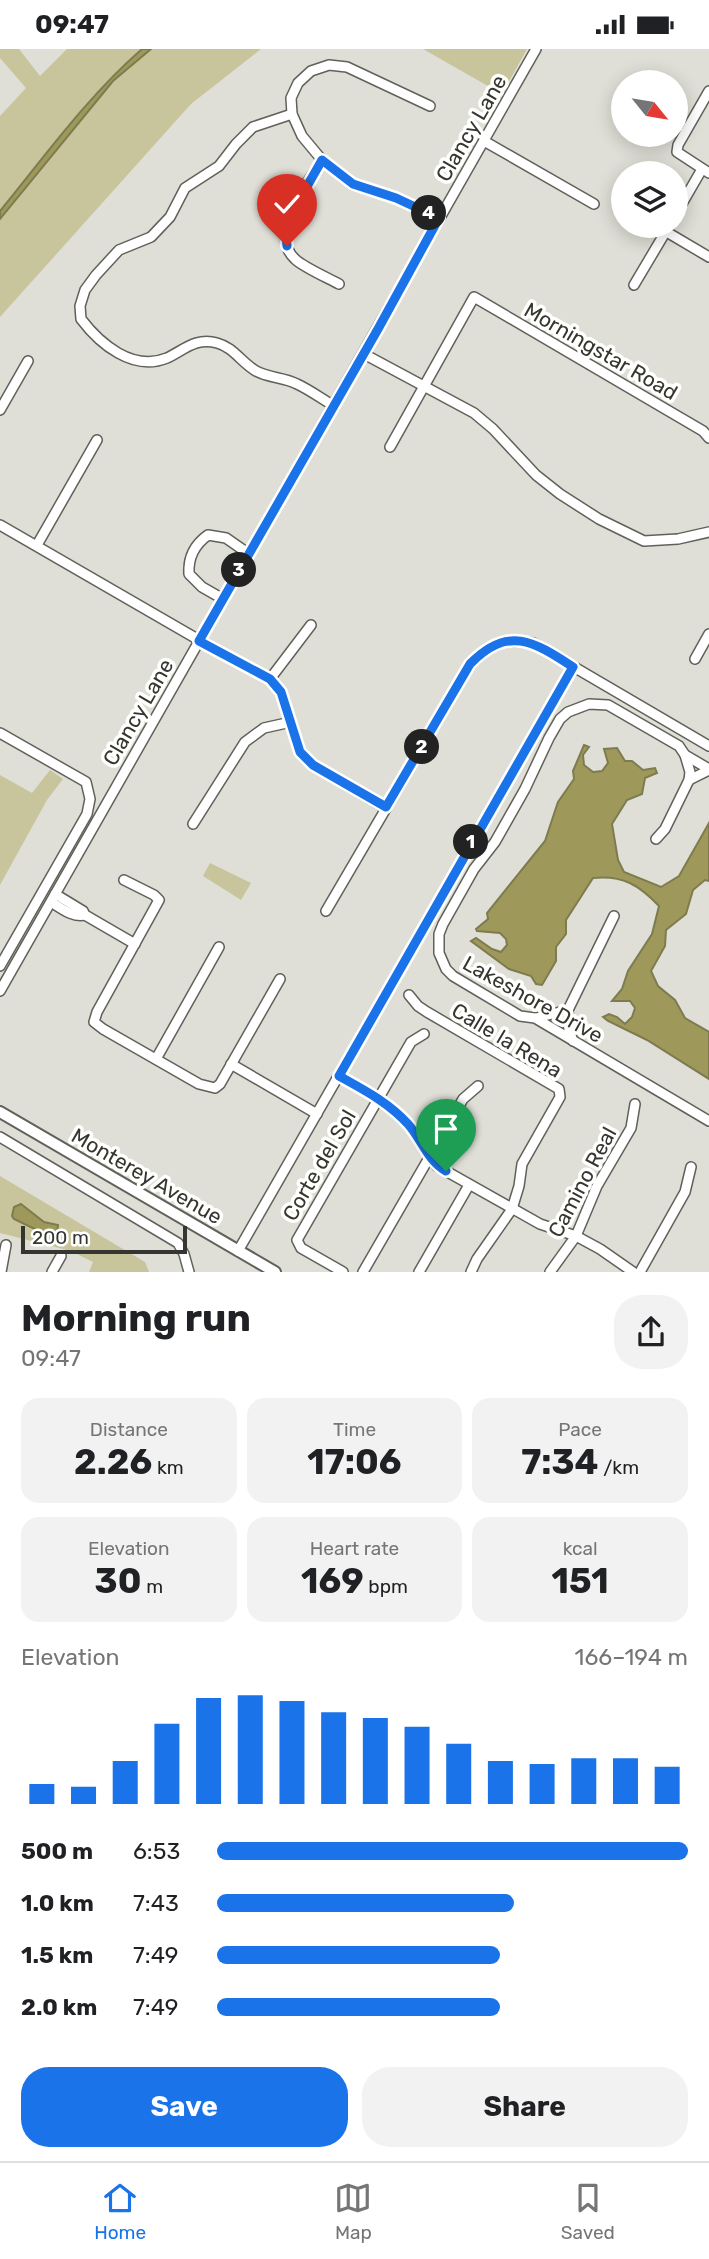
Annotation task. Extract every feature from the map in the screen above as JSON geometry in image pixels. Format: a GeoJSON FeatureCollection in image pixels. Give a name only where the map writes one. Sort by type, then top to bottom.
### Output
{"type":"FeatureCollection","features":[{"type":"Feature","properties":{"kind":"main road","name":"Monterey Avenue"},"geometry":{"type":"LineString","coordinates":[[0,1112],[275,1272]]}},
{"type":"Feature","properties":{"kind":"street","name":"Clancy Lane"},"geometry":{"type":"LineString","coordinates":[[0,991],[536,49]]}},
{"type":"Feature","properties":{"kind":"street"},"geometry":{"type":"LineString","coordinates":[[430,106],[347,67],[329,65],[311,71],[298,83],[291,98],[292,114],[302,136],[322,160],[353,184],[396,198],[439,218]]}},
{"type":"Feature","properties":{"kind":"street"},"geometry":{"type":"LineString","coordinates":[[688,197],[706,171],[677,152],[678,145],[709,91]]}},
{"type":"Feature","properties":{"kind":"street"},"geometry":{"type":"LineString","coordinates":[[292,114],[253,127],[219,166],[185,188],[170,217],[151,237],[119,250],[85,290],[80,306],[81,319],[104,345],[139,362],[169,357],[187,345],[205,341],[219,343],[256,372],[295,383],[334,406]]}},
{"type":"Feature","properties":{"kind":"street"},"geometry":{"type":"LineString","coordinates":[[484,141],[594,204]]}},
{"type":"Feature","properties":{"kind":"street"},"geometry":{"type":"LineString","coordinates":[[322,160],[285,225],[287,246],[295,259],[339,284]]}},
{"type":"Feature","properties":{"kind":"street"},"geometry":{"type":"LineString","coordinates":[[634,285],[661,238]]}},
{"type":"Feature","properties":{"kind":"street"},"geometry":{"type":"LineString","coordinates":[[681,238],[709,257]]}},
{"type":"Feature","properties":{"kind":"street","name":"Morningstar Road"},"geometry":{"type":"LineString","coordinates":[[424,388],[474,297],[709,437]]}},
{"type":"Feature","properties":{"kind":"street"},"geometry":{"type":"LineString","coordinates":[[364,354],[474,413],[493,429],[536,475],[599,519],[644,541],[678,539],[709,532]]}},
{"type":"Feature","properties":{"kind":"street"},"geometry":{"type":"LineString","coordinates":[[0,410],[28,361]]}},
{"type":"Feature","properties":{"kind":"street"},"geometry":{"type":"LineString","coordinates":[[390,447],[424,388]]}},
{"type":"Feature","properties":{"kind":"street"},"geometry":{"type":"LineString","coordinates":[[37,545],[97,440]]}},
{"type":"Feature","properties":{"kind":"street"},"geometry":{"type":"LineString","coordinates":[[0,525],[199,641],[270,679],[281,692],[300,752],[313,765],[386,807]]}},
{"type":"Feature","properties":{"kind":"street"},"geometry":{"type":"LineString","coordinates":[[223,599],[202,587],[189,574],[188,560],[199,541],[208,535],[226,538],[249,554]]}},
{"type":"Feature","properties":{"kind":"street"},"geometry":{"type":"LineString","coordinates":[[270,679],[311,625]]}},
{"type":"Feature","properties":{"kind":"street"},"geometry":{"type":"LineString","coordinates":[[695,659],[709,633]]}},
{"type":"Feature","properties":{"kind":"street"},"geometry":{"type":"LineString","coordinates":[[326,911],[470,664],[485,649],[508,641],[533,643],[709,746]]}},
{"type":"Feature","properties":{"kind":"street"},"geometry":{"type":"LineString","coordinates":[[238,1251],[573,667]]}},
{"type":"Feature","properties":{"kind":"street","name":"Lakeshore Drive"},"geometry":{"type":"LineString","coordinates":[[709,770],[685,755],[679,746],[616,709],[599,703],[578,706],[568,712],[560,719],[525,789],[443,924],[438,943],[442,962],[459,981],[520,1016],[535,1018],[709,1121]]}},
{"type":"Feature","properties":{"kind":"street"},"geometry":{"type":"LineString","coordinates":[[194,824],[245,742],[264,728],[291,722]]}},
{"type":"Feature","properties":{"kind":"street"},"geometry":{"type":"LineString","coordinates":[[0,733],[86,782],[90,799],[88,814],[0,966]]}},
{"type":"Feature","properties":{"kind":"street"},"geometry":{"type":"LineString","coordinates":[[656,839],[665,829],[689,780],[690,772],[685,755]]}},
{"type":"Feature","properties":{"kind":"street"},"geometry":{"type":"LineString","coordinates":[[689,780],[709,770]]}},
{"type":"Feature","properties":{"kind":"street"},"geometry":{"type":"LineString","coordinates":[[124,880],[159,900],[94,1021],[199,1084],[215,1088],[279,979]]}},
{"type":"Feature","properties":{"kind":"street"},"geometry":{"type":"LineString","coordinates":[[53,898],[72,915],[85,915],[135,944]]}},
{"type":"Feature","properties":{"kind":"street"},"geometry":{"type":"LineString","coordinates":[[573,1041],[569,1030],[568,1010],[614,916]]}},
{"type":"Feature","properties":{"kind":"street"},"geometry":{"type":"LineString","coordinates":[[156,1059],[219,947]]}},
{"type":"Feature","properties":{"kind":"street","name":"Calle la Rena"},"geometry":{"type":"LineString","coordinates":[[409,995],[427,1012],[559,1089],[560,1097],[522,1164],[512,1209],[471,1272]]}},
{"type":"Feature","properties":{"kind":"street"},"geometry":{"type":"LineString","coordinates":[[535,1018],[568,1010]]}},
{"type":"Feature","properties":{"kind":"street","name":"Corte del Sol"},"geometry":{"type":"LineString","coordinates":[[344,1272],[301,1248],[297,1240],[411,1042],[424,1034]]}},
{"type":"Feature","properties":{"kind":"street"},"geometry":{"type":"LineString","coordinates":[[231,1064],[317,1114]]}},
{"type":"Feature","properties":{"kind":"street"},"geometry":{"type":"LineString","coordinates":[[339,1076],[396,1111],[437,1166],[540,1224],[600,1249],[633,1272]]}},
{"type":"Feature","properties":{"kind":"street"},"geometry":{"type":"LineString","coordinates":[[363,1272],[463,1099],[478,1086]]}},
{"type":"Feature","properties":{"kind":"street","name":"Camino Real"},"geometry":{"type":"LineString","coordinates":[[550,1272],[576,1237],[597,1186],[631,1128],[635,1104]]}},
{"type":"Feature","properties":{"kind":"street"},"geometry":{"type":"LineString","coordinates":[[0,1137],[178,1243],[189,1272]]}},
{"type":"Feature","properties":{"kind":"street"},"geometry":{"type":"LineString","coordinates":[[640,1272],[685,1192],[691,1167]]}},
{"type":"Feature","properties":{"kind":"street"},"geometry":{"type":"LineString","coordinates":[[419,1272],[469,1185]]}},
{"type":"Feature","properties":{"kind":"street"},"geometry":{"type":"LineString","coordinates":[[2,1272],[6,1245]]}},
{"type":"Feature","properties":{"kind":"street"},"geometry":{"type":"LineString","coordinates":[[52,1272],[61,1256]]}},
{"type":"Feature","properties":{"kind":"shaded area"},"geometry":{"type":"Polygon","coordinates":[[[0,49],[19,49],[40,76],[67,49],[261,49],[191,104],[0,317],[0,116],[26,88],[0,58],[0,49]]]}},
{"type":"Feature","properties":{"kind":"shaded area"},"geometry":{"type":"Polygon","coordinates":[[[142,49],[151,49],[113,81],[0,219],[0,211],[68,127],[103,86],[142,49]]]}},
{"type":"Feature","properties":{"kind":"shaded area"},"geometry":{"type":"Polygon","coordinates":[[[423,49],[527,49],[502,94],[423,49]]]}},
{"type":"Feature","properties":{"kind":"shaded area"},"geometry":{"type":"Polygon","coordinates":[[[584,745],[589,747],[583,755],[584,765],[593,772],[602,771],[608,763],[604,749],[617,748],[625,761],[632,761],[643,770],[655,768],[657,773],[645,778],[642,794],[627,800],[612,824],[618,860],[624,872],[661,887],[679,876],[709,823],[709,881],[705,880],[693,890],[686,914],[666,930],[665,946],[651,971],[658,986],[675,1000],[685,1018],[709,1032],[709,1079],[647,1040],[603,1017],[609,1014],[625,1024],[632,1017],[635,1008],[630,1001],[612,1001],[622,989],[628,971],[652,934],[659,906],[637,887],[613,878],[593,878],[566,920],[566,934],[556,947],[556,961],[542,985],[536,984],[531,976],[509,969],[471,941],[476,938],[501,952],[507,945],[506,939],[500,933],[476,929],[488,919],[487,913],[545,841],[558,802],[574,779],[573,771],[584,745]]]}},
{"type":"Feature","properties":{"kind":"shaded area"},"geometry":{"type":"Polygon","coordinates":[[[50,770],[63,779],[47,800],[0,885],[0,775],[32,793],[50,770]]]}},
{"type":"Feature","properties":{"kind":"shaded area"},"geometry":{"type":"Polygon","coordinates":[[[210,863],[251,883],[241,900],[203,876],[210,863]]]}},
{"type":"Feature","properties":{"kind":"shaded area"},"geometry":{"type":"Polygon","coordinates":[[[0,1176],[145,1262],[149,1272],[89,1272],[93,1262],[71,1251],[0,1233],[0,1176]]]}},
{"type":"Feature","properties":{"kind":"shaded area"},"geometry":{"type":"Polygon","coordinates":[[[21,1204],[44,1222],[58,1225],[57,1233],[47,1235],[14,1219],[14,1207],[21,1204]]]}},
{"type":"Feature","properties":{"kind":"route"},"geometry":{"type":"LineString","coordinates":[[287,246],[285,225],[322,160],[353,184],[413,204],[439,218],[199,641],[270,679],[281,692],[288,708],[300,752],[313,765],[386,807],[470,664],[485,649],[508,641],[533,643],[573,667],[339,1076],[396,1111],[417,1135],[431,1159],[446,1171]]}}]}
